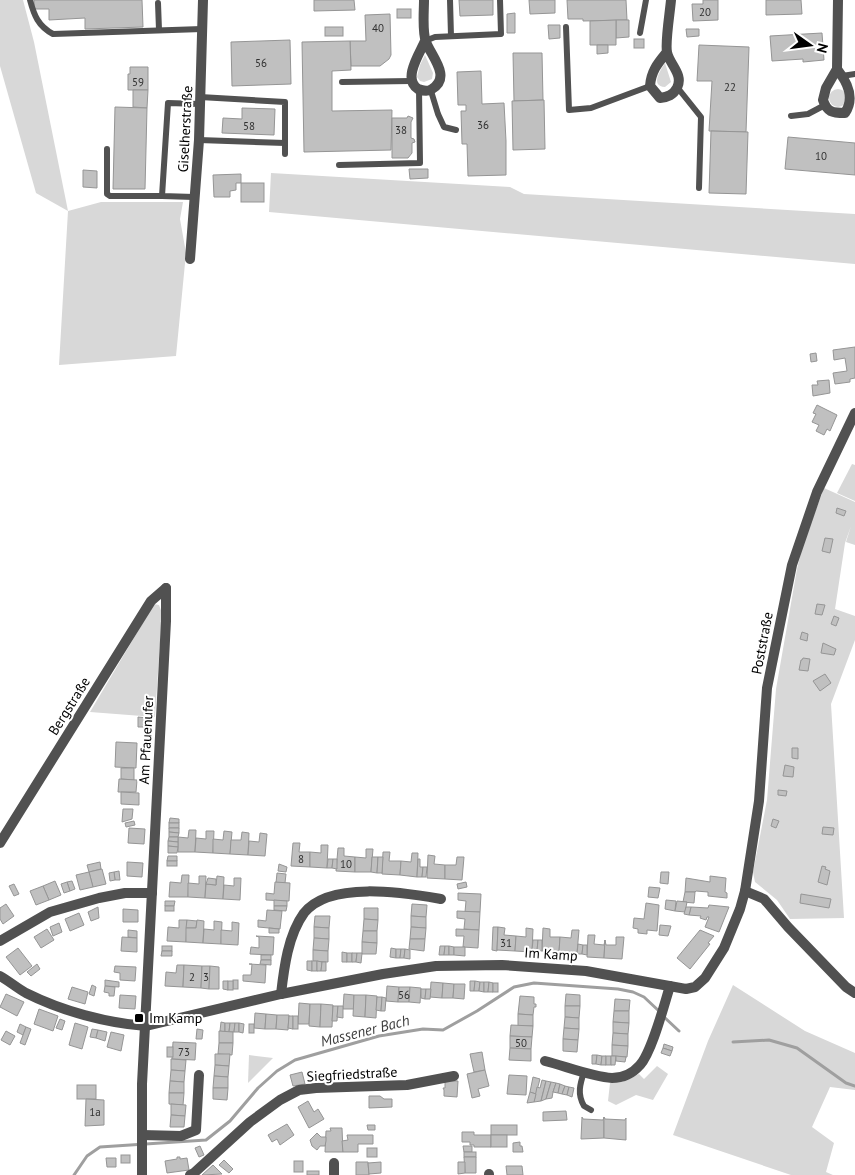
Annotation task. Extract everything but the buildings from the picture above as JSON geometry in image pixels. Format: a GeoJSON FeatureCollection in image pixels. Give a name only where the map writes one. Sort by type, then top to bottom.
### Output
{"type":"FeatureCollection","features":[{"type":"Feature","properties":{"kind":"street","name":"Giselherstraße"},"geometry":{"type":"LineString","coordinates":[[190,260],[199,140],[203,0]]}},
{"type":"Feature","properties":{"kind":"street"},"geometry":{"type":"LineString","coordinates":[[424,0],[425,41],[414,67],[411,81],[419,90],[425,92],[431,91],[437,85],[441,76],[439,67],[425,41]]}},
{"type":"Feature","properties":{"kind":"street"},"geometry":{"type":"LineString","coordinates":[[667,52],[653,69],[650,78],[650,86],[660,98],[669,96],[679,83],[678,73],[667,52],[671,0]]}},
{"type":"Feature","properties":{"kind":"street"},"geometry":{"type":"LineString","coordinates":[[838,0],[839,73],[849,86],[853,100],[850,108],[845,113],[832,113],[826,109],[823,100],[826,88],[839,73]]}},
{"type":"Feature","properties":{"kind":"street","name":"Poststraße"},"geometry":{"type":"LineString","coordinates":[[699,985],[724,948],[740,909],[745,890],[759,801],[767,688],[792,565],[817,492],[855,413]]}},
{"type":"Feature","properties":{"kind":"street","name":"Bergstraße"},"geometry":{"type":"LineString","coordinates":[[0,843],[151,601],[166,588]]}},
{"type":"Feature","properties":{"kind":"street","name":"Am Pfauenufer"},"geometry":{"type":"LineString","coordinates":[[142,1175],[142,1084],[166,621],[166,588]]}},
{"type":"Feature","properties":{"kind":"street"},"geometry":{"type":"LineString","coordinates":[[745,890],[764,899],[788,927],[846,987],[855,993]]}},
{"type":"Feature","properties":{"kind":"street"},"geometry":{"type":"LineString","coordinates":[[281,994],[284,968],[292,940],[302,918],[314,904],[336,895],[357,892],[388,892],[441,899]]}},
{"type":"Feature","properties":{"kind":"street"},"geometry":{"type":"LineString","coordinates":[[0,941],[50,912],[108,896],[125,893],[152,893]]}},
{"type":"Feature","properties":{"kind":"street","name":"Im Kamp"},"geometry":{"type":"LineString","coordinates":[[146,1026],[281,994],[382,974],[436,966],[502,965],[550,967],[586,970],[686,989],[699,985]]}},
{"type":"Feature","properties":{"kind":"street"},"geometry":{"type":"LineString","coordinates":[[0,976],[26,992],[56,1005],[86,1015],[130,1025],[146,1026]]}},
{"type":"Feature","properties":{"kind":"street"},"geometry":{"type":"LineString","coordinates":[[545,1061],[613,1078],[632,1072],[639,1067],[647,1054],[670,986]]}},
{"type":"Feature","properties":{"kind":"street"},"geometry":{"type":"LineString","coordinates":[[142,1137],[182,1136],[196,1130],[199,1074]]}},
{"type":"Feature","properties":{"kind":"street","name":"Siegfriedstraße"},"geometry":{"type":"LineString","coordinates":[[190,1175],[250,1122],[280,1100],[299,1090],[407,1085],[454,1076]]}},
{"type":"Feature","properties":{"kind":"street"},"geometry":{"type":"LineString","coordinates":[[334,1163],[334,1175]]}},
{"type":"Feature","properties":{"kind":"lane"},"geometry":{"type":"LineString","coordinates":[[30,0],[38,23],[53,34],[202,29]]}},
{"type":"Feature","properties":{"kind":"lane"},"geometry":{"type":"LineString","coordinates":[[450,0],[451,36]]}},
{"type":"Feature","properties":{"kind":"lane"},"geometry":{"type":"LineString","coordinates":[[425,41],[435,37],[501,34],[500,0]]}},
{"type":"Feature","properties":{"kind":"lane"},"geometry":{"type":"LineString","coordinates":[[640,33],[646,0]]}},
{"type":"Feature","properties":{"kind":"lane"},"geometry":{"type":"LineString","coordinates":[[158,3],[159,30]]}},
{"type":"Feature","properties":{"kind":"lane"},"geometry":{"type":"LineString","coordinates":[[566,27],[569,110],[591,108],[650,86]]}},
{"type":"Feature","properties":{"kind":"lane"},"geometry":{"type":"LineString","coordinates":[[839,73],[855,74]]}},
{"type":"Feature","properties":{"kind":"lane"},"geometry":{"type":"LineString","coordinates":[[342,82],[411,81]]}},
{"type":"Feature","properties":{"kind":"lane"},"geometry":{"type":"LineString","coordinates":[[677,87],[701,117],[699,188]]}},
{"type":"Feature","properties":{"kind":"lane"},"geometry":{"type":"LineString","coordinates":[[339,165],[420,163],[419,90]]}},
{"type":"Feature","properties":{"kind":"lane"},"geometry":{"type":"LineString","coordinates":[[431,91],[444,128],[456,130]]}},
{"type":"Feature","properties":{"kind":"lane"},"geometry":{"type":"LineString","coordinates":[[162,196],[168,103],[200,101],[285,102],[285,154]]}},
{"type":"Feature","properties":{"kind":"lane"},"geometry":{"type":"LineString","coordinates":[[791,116],[808,114],[824,105]]}},
{"type":"Feature","properties":{"kind":"lane"},"geometry":{"type":"LineString","coordinates":[[199,140],[286,143]]}},
{"type":"Feature","properties":{"kind":"lane"},"geometry":{"type":"LineString","coordinates":[[107,149],[107,194],[117,196],[194,197]]}},
{"type":"Feature","properties":{"kind":"lane"},"geometry":{"type":"LineString","coordinates":[[584,1072],[579,1086],[579,1095],[584,1106],[591,1110]]}},
{"type":"Feature","properties":{"kind":"shaded area"},"geometry":{"type":"Polygon","coordinates":[[[0,0],[23,0],[34,42],[68,211],[36,193],[0,66],[0,0]]]}},
{"type":"Feature","properties":{"kind":"shaded area"},"geometry":{"type":"Polygon","coordinates":[[[425,55],[433,73],[432,79],[424,82],[420,81],[417,77],[425,55]]]}},
{"type":"Feature","properties":{"kind":"shaded area"},"geometry":{"type":"Polygon","coordinates":[[[665,63],[671,82],[665,87],[660,86],[657,81],[665,63]]]}},
{"type":"Feature","properties":{"kind":"shaded area"},"geometry":{"type":"Polygon","coordinates":[[[834,89],[842,89],[847,94],[845,105],[834,107],[829,102],[829,94],[834,89]]]}},
{"type":"Feature","properties":{"kind":"shaded area"},"geometry":{"type":"Polygon","coordinates":[[[271,173],[510,187],[524,194],[855,214],[855,264],[269,212],[271,173]]]}},
{"type":"Feature","properties":{"kind":"shaded area"},"geometry":{"type":"Polygon","coordinates":[[[101,202],[183,202],[180,219],[186,253],[176,356],[59,365],[68,211],[101,202]]]}},
{"type":"Feature","properties":{"kind":"shaded area"},"geometry":{"type":"Polygon","coordinates":[[[852,464],[855,465],[855,501],[837,493],[852,464]]]}},
{"type":"Feature","properties":{"kind":"shaded area"},"geometry":{"type":"Polygon","coordinates":[[[824,488],[855,502],[855,545],[846,542],[851,526],[845,543],[835,609],[855,616],[855,640],[831,704],[844,918],[790,919],[777,900],[755,882],[753,872],[767,800],[776,689],[797,569],[803,544],[824,488]]]}},
{"type":"Feature","properties":{"kind":"shaded area"},"geometry":{"type":"Polygon","coordinates":[[[154,604],[159,605],[162,613],[155,717],[90,712],[154,604]]]}},
{"type":"Feature","properties":{"kind":"shaded area"},"geometry":{"type":"Polygon","coordinates":[[[733,985],[805,1031],[855,1053],[855,1090],[830,1087],[812,1127],[834,1143],[826,1172],[833,1175],[791,1175],[673,1135],[708,1041],[733,985]]]}},
{"type":"Feature","properties":{"kind":"shaded area"},"geometry":{"type":"Polygon","coordinates":[[[249,1055],[273,1058],[248,1083],[249,1055]]]}},
{"type":"Feature","properties":{"kind":"shaded area"},"geometry":{"type":"Polygon","coordinates":[[[657,1066],[668,1074],[653,1100],[636,1095],[616,1105],[608,1101],[610,1083],[622,1082],[639,1074],[644,1079],[657,1066]]]}},
{"type":"Feature","properties":{"kind":"waterway","name":"Massener Bach"},"geometry":{"type":"LineString","coordinates":[[74,1175],[87,1156],[100,1147],[206,1140],[230,1121],[258,1088],[277,1071],[295,1060],[379,1036],[423,1029],[443,1030],[514,987],[534,983],[618,989],[633,992],[644,997],[660,1012]]}},
{"type":"Feature","properties":{"kind":"waterway","name":"Massener Bach"},"geometry":{"type":"LineString","coordinates":[[664,1017],[679,1031]]}},
{"type":"Feature","properties":{"kind":"waterway","name":"Massener Bach"},"geometry":{"type":"LineString","coordinates":[[733,1042],[769,1040],[797,1048],[846,1083],[855,1086]]}},
{"type":"Feature","properties":{"kind":"place","name":"Im Kamp"},"geometry":{"type":"Point","coordinates":[139,1018]}}]}
